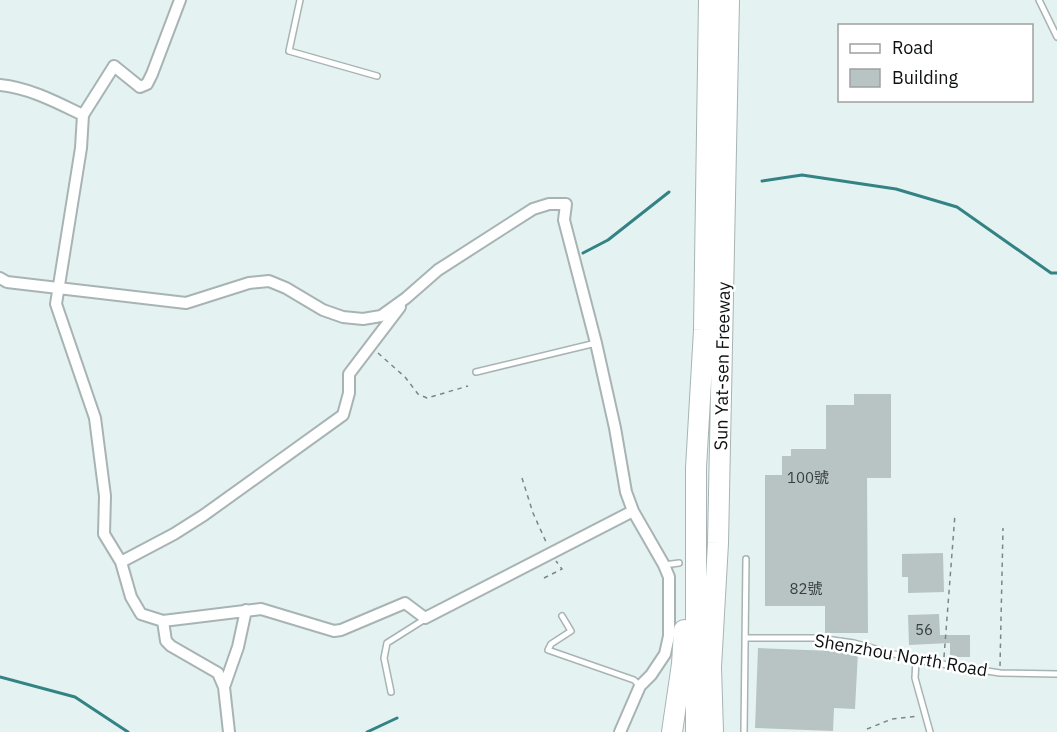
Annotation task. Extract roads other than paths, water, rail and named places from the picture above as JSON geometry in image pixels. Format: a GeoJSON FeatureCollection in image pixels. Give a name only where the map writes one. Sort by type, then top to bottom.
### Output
{"type":"FeatureCollection","features":[{"type":"Feature","properties":{"kind":"highway","name":"Sun Yat-sen Freeway"},"geometry":{"type":"LineString","coordinates":[[696,732],[696,468],[704,330],[709,0]]}},
{"type":"Feature","properties":{"kind":"highway","name":"Sun Yat-sen Freeway"},"geometry":{"type":"LineString","coordinates":[[713,732],[711,667],[718,543],[729,0]]}},
{"type":"Feature","properties":{"kind":"highway"},"geometry":{"type":"LineString","coordinates":[[672,732],[682,664],[696,468]]}},
{"type":"Feature","properties":{"kind":"highway"},"geometry":{"type":"LineString","coordinates":[[711,667],[717,732]]}},
{"type":"Feature","properties":{"kind":"street"},"geometry":{"type":"LineString","coordinates":[[180,0],[147,84],[140,87],[114,66],[83,115],[81,148],[56,304],[95,418],[105,496],[104,534],[121,562],[131,597],[141,614],[163,621],[261,609],[334,631],[405,603],[425,618],[633,512]]}},
{"type":"Feature","properties":{"kind":"street"},"geometry":{"type":"LineString","coordinates":[[0,85],[40,94],[83,115]]}},
{"type":"Feature","properties":{"kind":"street"},"geometry":{"type":"LineString","coordinates":[[0,278],[7,282],[186,303],[249,284],[269,281],[333,314],[343,318],[363,319],[381,316],[438,270],[533,209],[549,204],[566,204],[564,220],[596,343],[626,492],[633,512],[669,577],[669,636],[665,654],[651,675],[640,686],[620,732]]}},
{"type":"Feature","properties":{"kind":"street"},"geometry":{"type":"LineString","coordinates":[[121,562],[204,515],[343,415],[349,393],[349,374],[406,298]]}},
{"type":"Feature","properties":{"kind":"street"},"geometry":{"type":"LineString","coordinates":[[224,687],[238,647],[246,610]]}},
{"type":"Feature","properties":{"kind":"street"},"geometry":{"type":"LineString","coordinates":[[163,621],[166,641],[171,646],[218,673],[224,687],[229,732]]}},
{"type":"Feature","properties":{"kind":"lane"},"geometry":{"type":"LineString","coordinates":[[300,0],[289,51],[377,76]]}},
{"type":"Feature","properties":{"kind":"lane"},"geometry":{"type":"LineString","coordinates":[[1039,0],[1057,37]]}},
{"type":"Feature","properties":{"kind":"lane"},"geometry":{"type":"LineString","coordinates":[[476,372],[596,343]]}},
{"type":"Feature","properties":{"kind":"lane"},"geometry":{"type":"LineString","coordinates":[[744,732],[746,559]]}},
{"type":"Feature","properties":{"kind":"lane"},"geometry":{"type":"LineString","coordinates":[[664,565],[679,563]]}},
{"type":"Feature","properties":{"kind":"lane"},"geometry":{"type":"LineString","coordinates":[[562,616],[571,631],[551,644],[548,650],[634,680],[640,686]]}},
{"type":"Feature","properties":{"kind":"lane"},"geometry":{"type":"LineString","coordinates":[[391,692],[384,658],[387,643],[425,618]]}},
{"type":"Feature","properties":{"kind":"lane","name":"Shenzhou North Road"},"geometry":{"type":"LineString","coordinates":[[745,638],[818,638],[854,643],[916,660],[1000,673],[1057,674]]}},
{"type":"Feature","properties":{"kind":"lane"},"geometry":{"type":"LineString","coordinates":[[916,660],[915,678],[930,732]]}},
{"type":"Feature","properties":{"kind":"waterway"},"geometry":{"type":"LineString","coordinates":[[762,181],[802,175],[896,189],[957,207],[1051,273],[1057,273]]}},
{"type":"Feature","properties":{"kind":"waterway"},"geometry":{"type":"LineString","coordinates":[[583,253],[608,240],[669,192]]}},
{"type":"Feature","properties":{"kind":"waterway"},"geometry":{"type":"LineString","coordinates":[[0,677],[75,697],[128,732]]}},
{"type":"Feature","properties":{"kind":"waterway"},"geometry":{"type":"LineString","coordinates":[[367,732],[397,718]]}}]}
